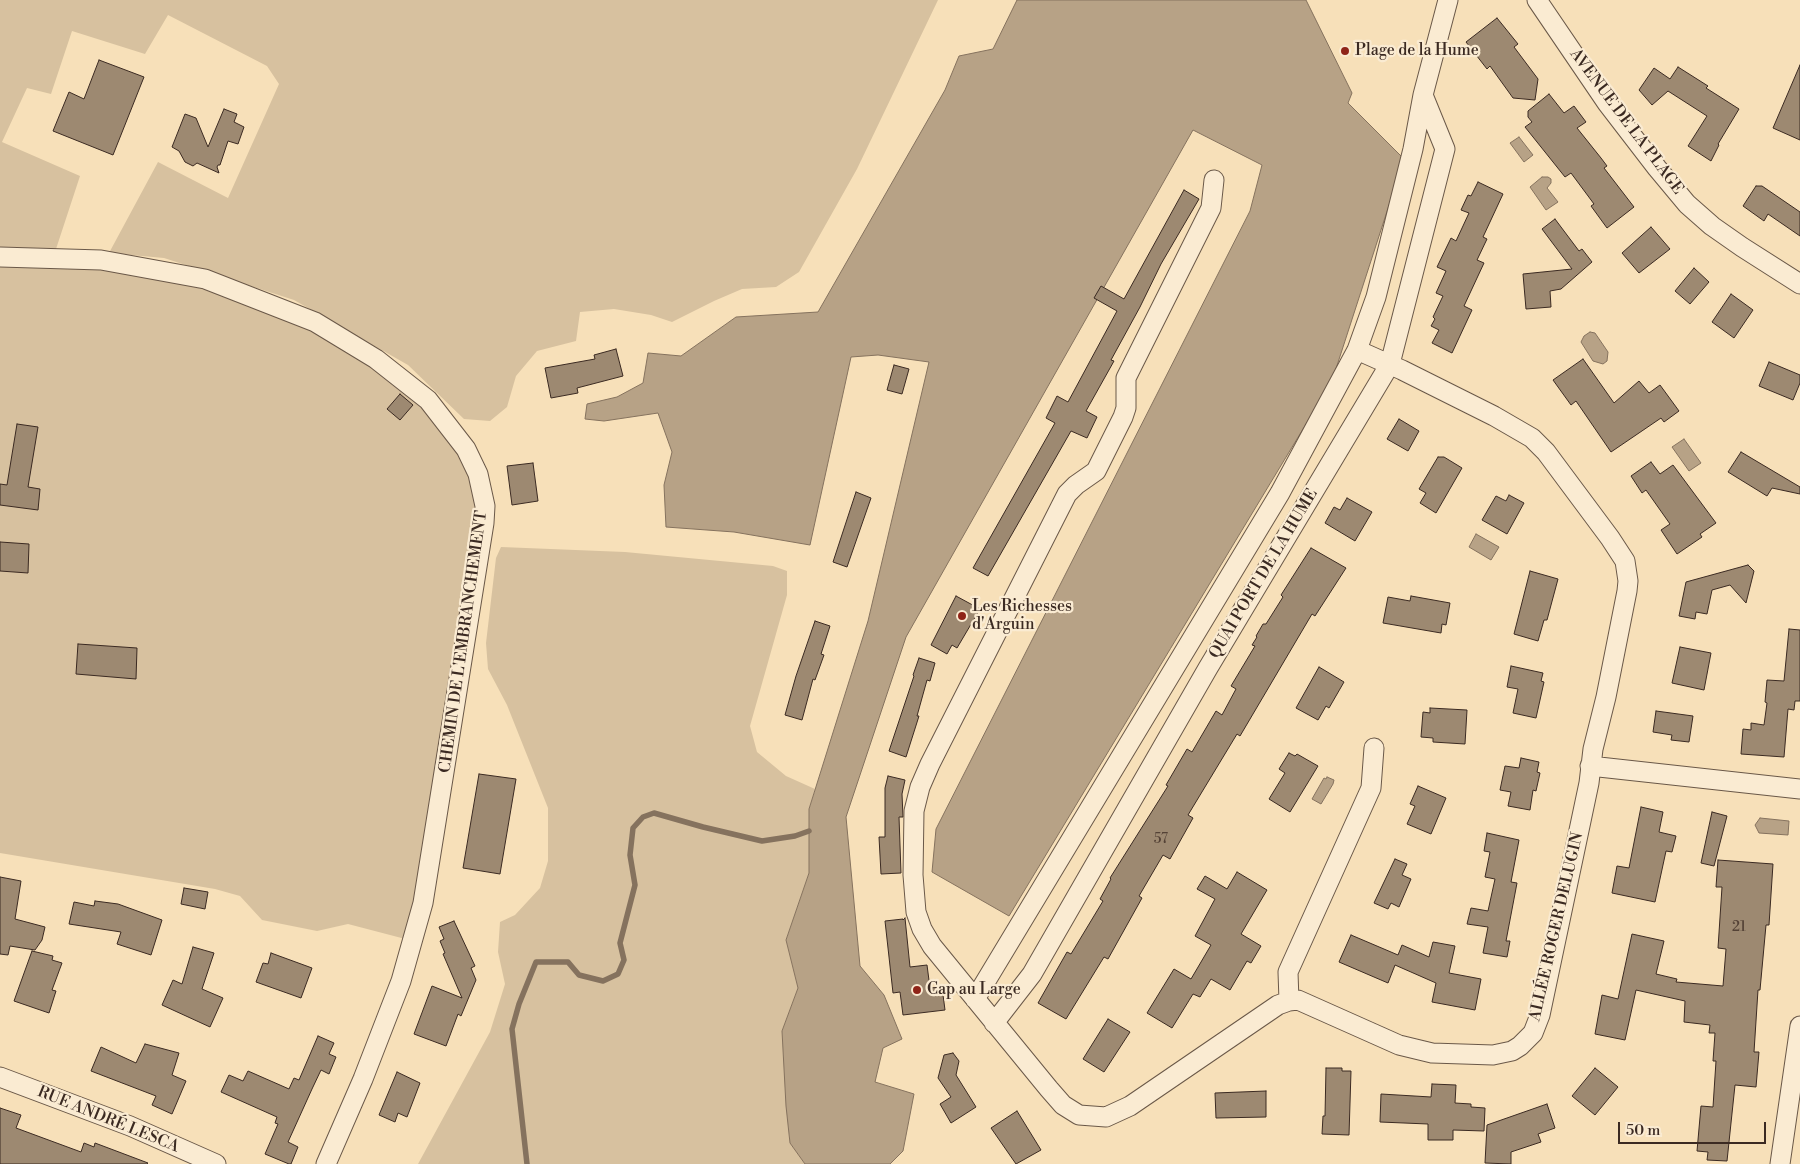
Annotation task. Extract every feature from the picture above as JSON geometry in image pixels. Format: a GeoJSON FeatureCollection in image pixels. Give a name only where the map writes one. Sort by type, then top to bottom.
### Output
{"type":"FeatureCollection","features":[{"type":"Feature","properties":{"kind":"street","name":"QUAI PORT DE LA HUME"},"geometry":{"type":"LineString","coordinates":[[971,994],[1280,493],[1357,350],[1376,297],[1413,149],[1423,95],[1448,0]]}},
{"type":"Feature","properties":{"kind":"street","name":"AVENUE DE LA PLAGE"},"geometry":{"type":"LineString","coordinates":[[1537,0],[1607,103],[1687,204],[1712,226],[1800,284]]}},
{"type":"Feature","properties":{"kind":"street","name":"QUAI PORT DE LA HUME"},"geometry":{"type":"LineString","coordinates":[[994,1023],[1032,974],[1208,668],[1390,364],[1445,149],[1423,95]]}},
{"type":"Feature","properties":{"kind":"street"},"geometry":{"type":"LineString","coordinates":[[1214,180],[1212,208],[1126,378],[1126,408],[1123,417],[1096,471],[1067,494],[920,787],[914,811],[912,875],[916,912],[922,929],[932,946],[1063,1105],[1079,1115],[1106,1117],[1130,1106],[1278,1005],[1289,1001],[1288,972],[1371,788],[1374,748]]}},
{"type":"Feature","properties":{"kind":"street","name":"CHEMIN DE L'EMBRANCHEMENT"},"geometry":{"type":"LineString","coordinates":[[0,257],[101,260],[205,279],[315,322],[376,359],[428,400],[466,449],[478,474],[485,506],[484,523],[423,903],[401,981],[363,1079],[326,1164]]}},
{"type":"Feature","properties":{"kind":"street","name":"ALLÉE ROGER DELUGIN"},"geometry":{"type":"LineString","coordinates":[[1289,1001],[1298,1000],[1399,1045],[1432,1053],[1493,1055],[1512,1051],[1533,1033],[1540,1015],[1627,591],[1628,581],[1625,561],[1546,452],[1532,438],[1494,416],[1390,364],[1357,350]]}},
{"type":"Feature","properties":{"kind":"street"},"geometry":{"type":"LineString","coordinates":[[1590,766],[1800,789]]}},
{"type":"Feature","properties":{"kind":"street"},"geometry":{"type":"LineString","coordinates":[[1780,1164],[1800,1026]]}},
{"type":"Feature","properties":{"kind":"street","name":"RUE ANDRÉ LESCA"},"geometry":{"type":"LineString","coordinates":[[0,1078],[130,1126],[216,1164]]}},
{"type":"Feature","properties":{"kind":"shaded area"},"geometry":{"type":"Polygon","coordinates":[[[0,0],[938,0],[857,169],[799,272],[776,287],[742,289],[672,322],[651,315],[614,309],[580,312],[576,341],[537,351],[516,376],[507,407],[490,421],[464,419],[408,365],[294,300],[164,258],[109,253],[158,162],[228,198],[279,84],[267,66],[168,15],[145,54],[72,31],[51,94],[27,88],[2,142],[80,176],[56,249],[0,250],[0,0]]]}},
{"type":"Feature","properties":{"kind":"shaded area"},"geometry":{"type":"Polygon","coordinates":[[[1017,0],[1306,0],[1352,93],[1348,103],[1404,159],[1332,381],[1009,916],[932,872],[936,829],[1250,211],[1262,165],[1193,130],[906,637],[846,817],[860,966],[884,995],[902,1039],[883,1048],[875,1082],[914,1094],[903,1151],[890,1164],[805,1164],[790,1143],[786,1106],[782,1031],[798,988],[786,940],[809,873],[809,809],[868,621],[929,362],[878,355],[851,357],[810,545],[734,532],[666,527],[664,485],[672,452],[658,413],[604,421],[585,419],[587,404],[617,397],[643,383],[648,353],[681,356],[736,317],[818,312],[945,90],[959,56],[993,49],[1017,0]]]}},
{"type":"Feature","properties":{"kind":"shaded area"},"geometry":{"type":"Polygon","coordinates":[[[1519,137],[1533,155],[1524,162],[1510,143],[1519,137]]]}},
{"type":"Feature","properties":{"kind":"shaded area"},"geometry":{"type":"Polygon","coordinates":[[[1542,177],[1551,179],[1551,183],[1547,188],[1558,202],[1546,210],[1530,187],[1542,177]]]}},
{"type":"Feature","properties":{"kind":"shaded area"},"geometry":{"type":"Polygon","coordinates":[[[0,257],[205,279],[315,322],[444,420],[482,490],[413,941],[348,924],[317,931],[262,920],[240,896],[215,889],[0,853],[0,257]]]}},
{"type":"Feature","properties":{"kind":"shaded area"},"geometry":{"type":"Polygon","coordinates":[[[1590,332],[1595,333],[1608,352],[1607,361],[1603,364],[1593,361],[1581,342],[1584,336],[1590,332]]]}},
{"type":"Feature","properties":{"kind":"shaded area"},"geometry":{"type":"Polygon","coordinates":[[[1684,439],[1701,463],[1689,471],[1672,447],[1684,439]]]}},
{"type":"Feature","properties":{"kind":"shaded area"},"geometry":{"type":"Polygon","coordinates":[[[1476,534],[1499,547],[1491,560],[1469,547],[1476,534]]]}},
{"type":"Feature","properties":{"kind":"shaded area"},"geometry":{"type":"Polygon","coordinates":[[[501,547],[625,552],[773,566],[787,571],[787,595],[750,726],[757,752],[786,776],[815,789],[809,809],[809,873],[786,940],[798,988],[782,1031],[790,1143],[805,1164],[418,1164],[490,1032],[505,984],[498,952],[500,922],[515,915],[540,888],[548,861],[548,808],[507,705],[488,669],[486,643],[496,558],[501,547]]]}},
{"type":"Feature","properties":{"kind":"shaded area"},"geometry":{"type":"Polygon","coordinates":[[[1327,777],[1334,780],[1321,804],[1312,799],[1324,778],[1326,779],[1327,777]]]}},
{"type":"Feature","properties":{"kind":"shaded area"},"geometry":{"type":"Polygon","coordinates":[[[1760,818],[1789,821],[1788,835],[1759,833],[1755,825],[1760,818]]]}},
{"type":"Feature","properties":{"kind":"building"},"geometry":{"type":"Polygon","coordinates":[[[1497,18],[1518,44],[1514,47],[1538,79],[1535,100],[1513,98],[1490,66],[1487,69],[1466,42],[1497,18]]]}},
{"type":"Feature","properties":{"kind":"building"},"geometry":{"type":"Polygon","coordinates":[[[99,60],[144,77],[113,155],[53,131],[69,92],[84,99],[99,60]]]}},
{"type":"Feature","properties":{"kind":"building"},"geometry":{"type":"Polygon","coordinates":[[[1800,65],[1800,140],[1773,128],[1800,65]]]}},
{"type":"Feature","properties":{"kind":"building"},"geometry":{"type":"Polygon","coordinates":[[[1678,67],[1739,109],[1718,144],[1711,161],[1688,146],[1707,116],[1668,91],[1652,105],[1639,90],[1654,68],[1670,79],[1678,67]]]}},
{"type":"Feature","properties":{"kind":"building"},"geometry":{"type":"Polygon","coordinates":[[[1549,94],[1564,113],[1574,106],[1586,122],[1577,128],[1607,166],[1604,168],[1634,207],[1607,228],[1591,206],[1594,204],[1571,173],[1565,177],[1525,127],[1532,122],[1528,117],[1528,111],[1549,94]]]}},
{"type":"Feature","properties":{"kind":"building"},"geometry":{"type":"Polygon","coordinates":[[[224,109],[237,114],[234,122],[244,127],[238,144],[228,141],[220,165],[217,167],[219,173],[197,163],[193,166],[185,162],[179,151],[172,147],[185,114],[196,118],[208,147],[224,109]]]}},
{"type":"Feature","properties":{"kind":"building"},"geometry":{"type":"Polygon","coordinates":[[[1478,182],[1503,194],[1483,237],[1487,239],[1477,260],[1484,263],[1464,306],[1472,310],[1452,353],[1432,343],[1439,330],[1431,326],[1435,319],[1433,317],[1443,296],[1436,293],[1446,271],[1437,267],[1451,238],[1456,241],[1469,213],[1461,210],[1468,195],[1471,196],[1478,182]]]}},
{"type":"Feature","properties":{"kind":"building"},"geometry":{"type":"Polygon","coordinates":[[[1756,186],[1762,186],[1800,212],[1800,236],[1768,214],[1764,221],[1743,206],[1756,186]]]}},
{"type":"Feature","properties":{"kind":"building"},"geometry":{"type":"Polygon","coordinates":[[[1184,190],[1199,199],[1161,264],[1111,360],[1114,361],[1086,411],[1097,417],[1087,438],[1071,431],[988,576],[973,568],[1055,423],[1046,418],[1057,396],[1068,402],[1117,311],[1094,298],[1101,286],[1124,299],[1184,190]]]}},
{"type":"Feature","properties":{"kind":"building"},"geometry":{"type":"Polygon","coordinates":[[[1555,219],[1579,251],[1582,249],[1592,262],[1561,289],[1550,291],[1551,307],[1526,309],[1523,274],[1572,269],[1542,229],[1555,219]]]}},
{"type":"Feature","properties":{"kind":"building"},"geometry":{"type":"Polygon","coordinates":[[[1651,227],[1670,249],[1639,273],[1622,253],[1651,227]]]}},
{"type":"Feature","properties":{"kind":"building"},"geometry":{"type":"Polygon","coordinates":[[[1694,268],[1709,282],[1690,304],[1675,291],[1694,268]]]}},
{"type":"Feature","properties":{"kind":"building"},"geometry":{"type":"Polygon","coordinates":[[[1731,294],[1753,310],[1734,338],[1712,322],[1731,294]]]}},
{"type":"Feature","properties":{"kind":"building"},"geometry":{"type":"Polygon","coordinates":[[[616,349],[623,376],[577,388],[578,393],[551,398],[545,368],[595,359],[594,355],[616,349]]]}},
{"type":"Feature","properties":{"kind":"building"},"geometry":{"type":"Polygon","coordinates":[[[1583,359],[1614,403],[1639,381],[1649,393],[1660,385],[1679,411],[1664,422],[1661,418],[1611,452],[1576,401],[1571,405],[1553,380],[1583,359]]]}},
{"type":"Feature","properties":{"kind":"building"},"geometry":{"type":"Polygon","coordinates":[[[1769,362],[1800,375],[1800,383],[1793,400],[1759,386],[1769,362]]]}},
{"type":"Feature","properties":{"kind":"building"},"geometry":{"type":"Polygon","coordinates":[[[894,365],[909,369],[902,394],[887,390],[894,365]]]}},
{"type":"Feature","properties":{"kind":"building"},"geometry":{"type":"Polygon","coordinates":[[[400,394],[413,405],[400,420],[387,409],[400,394]]]}},
{"type":"Feature","properties":{"kind":"building"},"geometry":{"type":"Polygon","coordinates":[[[1399,419],[1419,431],[1408,451],[1387,439],[1399,419]]]}},
{"type":"Feature","properties":{"kind":"building"},"geometry":{"type":"Polygon","coordinates":[[[17,424],[38,427],[28,487],[40,489],[38,510],[0,505],[0,484],[7,485],[17,424]]]}},
{"type":"Feature","properties":{"kind":"building"},"geometry":{"type":"Polygon","coordinates":[[[1741,452],[1800,487],[1800,494],[1772,488],[1767,496],[1728,472],[1741,452]]]}},
{"type":"Feature","properties":{"kind":"building"},"geometry":{"type":"Polygon","coordinates":[[[1438,457],[1444,457],[1462,468],[1436,513],[1420,503],[1426,493],[1419,489],[1438,457]]]}},
{"type":"Feature","properties":{"kind":"building"},"geometry":{"type":"Polygon","coordinates":[[[1651,462],[1660,474],[1673,465],[1716,523],[1700,534],[1702,537],[1677,554],[1661,530],[1670,524],[1646,490],[1642,493],[1631,476],[1651,462]]]}},
{"type":"Feature","properties":{"kind":"building"},"geometry":{"type":"Polygon","coordinates":[[[533,463],[538,501],[512,505],[507,466],[533,463]]]}},
{"type":"Feature","properties":{"kind":"building"},"geometry":{"type":"Polygon","coordinates":[[[856,492],[871,498],[847,567],[833,562],[856,492]]]}},
{"type":"Feature","properties":{"kind":"building"},"geometry":{"type":"Polygon","coordinates":[[[1509,495],[1524,503],[1507,534],[1482,520],[1496,496],[1506,501],[1509,495]]]}},
{"type":"Feature","properties":{"kind":"building"},"geometry":{"type":"Polygon","coordinates":[[[1347,498],[1372,512],[1355,541],[1325,523],[1334,507],[1340,510],[1347,498]]]}},
{"type":"Feature","properties":{"kind":"building"},"geometry":{"type":"Polygon","coordinates":[[[0,542],[29,544],[28,573],[0,571],[0,542]]]}},
{"type":"Feature","properties":{"kind":"building"},"geometry":{"type":"Polygon","coordinates":[[[1311,548],[1346,568],[1315,616],[1312,614],[1240,736],[1237,734],[1188,815],[1193,818],[1170,859],[1163,855],[1139,896],[1142,898],[1108,959],[1104,957],[1066,1019],[1038,1003],[1067,952],[1071,954],[1103,901],[1100,899],[1110,878],[1168,786],[1166,785],[1187,749],[1192,752],[1216,711],[1222,715],[1236,689],[1231,686],[1255,646],[1252,645],[1256,636],[1283,597],[1281,595],[1311,548]]]}},
{"type":"Feature","properties":{"kind":"building"},"geometry":{"type":"Polygon","coordinates":[[[1748,565],[1754,571],[1746,603],[1730,585],[1712,590],[1707,614],[1696,612],[1695,619],[1679,616],[1686,582],[1748,565]]]}},
{"type":"Feature","properties":{"kind":"building"},"geometry":{"type":"Polygon","coordinates":[[[1530,571],[1558,579],[1547,620],[1544,620],[1538,641],[1514,634],[1530,571]]]}},
{"type":"Feature","properties":{"kind":"building"},"geometry":{"type":"Polygon","coordinates":[[[956,596],[980,609],[957,648],[952,645],[947,654],[931,645],[956,596]]]}},
{"type":"Feature","properties":{"kind":"building"},"geometry":{"type":"Polygon","coordinates":[[[1411,596],[1450,603],[1446,625],[1442,624],[1441,633],[1383,623],[1388,597],[1410,601],[1411,596]]]}},
{"type":"Feature","properties":{"kind":"building"},"geometry":{"type":"Polygon","coordinates":[[[815,621],[830,626],[821,654],[824,655],[815,680],[813,679],[802,720],[785,715],[815,621]]]}},
{"type":"Feature","properties":{"kind":"building"},"geometry":{"type":"Polygon","coordinates":[[[1789,629],[1800,630],[1800,701],[1795,701],[1794,710],[1788,709],[1784,757],[1741,754],[1743,729],[1751,730],[1751,723],[1764,725],[1767,703],[1765,702],[1767,680],[1784,681],[1789,629]]]}},
{"type":"Feature","properties":{"kind":"building"},"geometry":{"type":"Polygon","coordinates":[[[78,644],[137,648],[136,679],[76,674],[78,644]]]}},
{"type":"Feature","properties":{"kind":"building"},"geometry":{"type":"Polygon","coordinates":[[[1680,647],[1711,653],[1704,690],[1672,683],[1680,647]]]}},
{"type":"Feature","properties":{"kind":"building"},"geometry":{"type":"Polygon","coordinates":[[[919,658],[935,663],[930,681],[927,680],[917,716],[919,716],[906,757],[889,751],[919,658]]]}},
{"type":"Feature","properties":{"kind":"building"},"geometry":{"type":"Polygon","coordinates":[[[1511,666],[1543,673],[1541,681],[1544,682],[1536,718],[1513,713],[1518,689],[1507,687],[1511,666]]]}},
{"type":"Feature","properties":{"kind":"building"},"geometry":{"type":"Polygon","coordinates":[[[1319,667],[1344,682],[1329,708],[1326,706],[1318,720],[1296,708],[1319,667]]]}},
{"type":"Feature","properties":{"kind":"building"},"geometry":{"type":"Polygon","coordinates":[[[1430,708],[1467,710],[1465,744],[1433,742],[1433,738],[1421,737],[1423,712],[1430,713],[1430,708]]]}},
{"type":"Feature","properties":{"kind":"building"},"geometry":{"type":"Polygon","coordinates":[[[1656,711],[1693,716],[1689,742],[1671,740],[1672,735],[1653,732],[1656,711]]]}},
{"type":"Feature","properties":{"kind":"building"},"geometry":{"type":"Polygon","coordinates":[[[1289,753],[1295,756],[1297,754],[1318,766],[1290,812],[1269,799],[1285,773],[1279,769],[1289,753]]]}},
{"type":"Feature","properties":{"kind":"building"},"geometry":{"type":"Polygon","coordinates":[[[1521,758],[1539,762],[1537,772],[1540,773],[1536,791],[1533,790],[1530,810],[1508,806],[1511,792],[1500,790],[1505,766],[1519,768],[1521,758]]]}},
{"type":"Feature","properties":{"kind":"building"},"geometry":{"type":"Polygon","coordinates":[[[479,774],[516,779],[500,874],[463,868],[479,774]]]}},
{"type":"Feature","properties":{"kind":"building"},"geometry":{"type":"Polygon","coordinates":[[[888,776],[905,780],[902,794],[903,817],[899,817],[901,873],[881,874],[879,837],[885,837],[885,788],[888,776]]]}},
{"type":"Feature","properties":{"kind":"building"},"geometry":{"type":"Polygon","coordinates":[[[1418,786],[1446,798],[1431,834],[1407,824],[1415,806],[1410,804],[1418,786]]]}},
{"type":"Feature","properties":{"kind":"building"},"geometry":{"type":"Polygon","coordinates":[[[1641,807],[1663,812],[1659,832],[1676,836],[1672,852],[1666,851],[1655,902],[1612,893],[1617,866],[1629,868],[1641,807]]]}},
{"type":"Feature","properties":{"kind":"building"},"geometry":{"type":"Polygon","coordinates":[[[1712,812],[1727,816],[1714,866],[1701,863],[1712,812]]]}},
{"type":"Feature","properties":{"kind":"building"},"geometry":{"type":"Polygon","coordinates":[[[1487,833],[1519,840],[1511,882],[1517,883],[1506,941],[1510,941],[1507,957],[1483,953],[1488,927],[1467,924],[1471,908],[1488,911],[1495,879],[1485,877],[1490,852],[1484,851],[1487,833]]]}},
{"type":"Feature","properties":{"kind":"building"},"geometry":{"type":"Polygon","coordinates":[[[1395,859],[1407,864],[1402,875],[1411,879],[1399,907],[1391,903],[1388,909],[1374,903],[1395,859]]]}},
{"type":"Feature","properties":{"kind":"building"},"geometry":{"type":"Polygon","coordinates":[[[1718,860],[1773,864],[1769,925],[1766,925],[1760,990],[1758,990],[1754,1052],[1759,1052],[1756,1087],[1735,1085],[1727,1161],[1707,1160],[1708,1152],[1697,1151],[1701,1106],[1713,1107],[1716,1061],[1713,1061],[1715,1033],[1709,1033],[1710,1025],[1684,1022],[1685,1001],[1636,990],[1625,1040],[1595,1034],[1602,995],[1618,999],[1632,934],[1664,941],[1656,974],[1677,979],[1676,982],[1723,986],[1726,949],[1718,948],[1722,887],[1716,887],[1718,860]]]}},
{"type":"Feature","properties":{"kind":"building"},"geometry":{"type":"Polygon","coordinates":[[[1237,872],[1267,890],[1241,934],[1261,946],[1251,963],[1247,961],[1230,990],[1211,979],[1200,997],[1193,994],[1172,1028],[1147,1013],[1174,969],[1191,979],[1211,945],[1195,936],[1215,899],[1197,889],[1205,876],[1227,889],[1237,872]]]}},
{"type":"Feature","properties":{"kind":"building"},"geometry":{"type":"Polygon","coordinates":[[[0,877],[21,881],[15,919],[45,927],[42,940],[35,950],[10,946],[8,955],[0,954],[0,877]]]}},
{"type":"Feature","properties":{"kind":"building"},"geometry":{"type":"Polygon","coordinates":[[[184,888],[208,892],[205,909],[181,904],[184,888]]]}},
{"type":"Feature","properties":{"kind":"building"},"geometry":{"type":"Polygon","coordinates":[[[95,901],[118,904],[162,920],[151,955],[117,944],[121,932],[69,924],[74,902],[94,906],[95,901]]]}},
{"type":"Feature","properties":{"kind":"building","name":"Cap au Large"},"geometry":{"type":"Polygon","coordinates":[[[905,918],[910,967],[927,965],[930,988],[942,987],[945,1010],[903,1015],[900,992],[893,993],[885,921],[903,920],[905,918]]]}},
{"type":"Feature","properties":{"kind":"building"},"geometry":{"type":"Polygon","coordinates":[[[454,921],[475,966],[471,968],[476,980],[461,1016],[458,1014],[446,1046],[414,1034],[432,986],[462,998],[443,954],[445,953],[440,941],[444,939],[439,927],[454,921]]]}},
{"type":"Feature","properties":{"kind":"building"},"geometry":{"type":"Polygon","coordinates":[[[1351,935],[1398,955],[1402,945],[1429,957],[1433,942],[1455,946],[1449,973],[1481,979],[1475,1010],[1432,1002],[1436,983],[1395,965],[1388,983],[1339,962],[1351,935]]]}},
{"type":"Feature","properties":{"kind":"building"},"geometry":{"type":"Polygon","coordinates":[[[193,947],[214,953],[202,989],[223,998],[210,1027],[162,1005],[173,980],[182,984],[193,947]]]}},
{"type":"Feature","properties":{"kind":"building"},"geometry":{"type":"Polygon","coordinates":[[[32,951],[53,956],[52,960],[62,963],[52,990],[56,991],[49,1013],[14,1001],[32,951]]]}},
{"type":"Feature","properties":{"kind":"building"},"geometry":{"type":"Polygon","coordinates":[[[271,953],[312,968],[301,998],[256,982],[263,963],[268,964],[271,953]]]}},
{"type":"Feature","properties":{"kind":"building"},"geometry":{"type":"Polygon","coordinates":[[[1108,1019],[1130,1032],[1104,1072],[1083,1059],[1108,1019]]]}},
{"type":"Feature","properties":{"kind":"building"},"geometry":{"type":"Polygon","coordinates":[[[318,1036],[334,1043],[329,1054],[336,1057],[329,1074],[321,1070],[288,1142],[298,1147],[291,1164],[289,1164],[265,1154],[278,1124],[275,1123],[277,1117],[221,1092],[229,1075],[243,1081],[248,1071],[289,1089],[294,1078],[299,1080],[318,1036]]]}},
{"type":"Feature","properties":{"kind":"building"},"geometry":{"type":"Polygon","coordinates":[[[145,1044],[179,1053],[172,1075],[186,1081],[172,1114],[152,1105],[156,1096],[91,1071],[101,1047],[136,1063],[145,1044]]]}},
{"type":"Feature","properties":{"kind":"building"},"geometry":{"type":"Polygon","coordinates":[[[953,1053],[959,1061],[956,1075],[976,1107],[951,1123],[940,1104],[951,1097],[938,1078],[944,1055],[953,1053]]]}},
{"type":"Feature","properties":{"kind":"building"},"geometry":{"type":"Polygon","coordinates":[[[1326,1068],[1342,1068],[1342,1071],[1351,1071],[1349,1135],[1322,1134],[1323,1116],[1325,1116],[1326,1068]]]}},
{"type":"Feature","properties":{"kind":"building"},"geometry":{"type":"Polygon","coordinates":[[[1595,1068],[1618,1087],[1595,1115],[1572,1096],[1595,1068]]]}},
{"type":"Feature","properties":{"kind":"building"},"geometry":{"type":"Polygon","coordinates":[[[397,1072],[420,1083],[407,1117],[398,1113],[395,1122],[379,1115],[397,1072]]]}},
{"type":"Feature","properties":{"kind":"building"},"geometry":{"type":"Polygon","coordinates":[[[1432,1084],[1456,1085],[1455,1103],[1471,1104],[1471,1107],[1485,1108],[1484,1131],[1453,1130],[1453,1140],[1428,1140],[1428,1124],[1380,1122],[1381,1094],[1431,1097],[1432,1084]]]}},
{"type":"Feature","properties":{"kind":"building"},"geometry":{"type":"Polygon","coordinates":[[[1266,1091],[1266,1117],[1216,1118],[1215,1093],[1266,1091]]]}},
{"type":"Feature","properties":{"kind":"building"},"geometry":{"type":"Polygon","coordinates":[[[1547,1104],[1555,1128],[1538,1134],[1541,1142],[1511,1152],[1511,1164],[1485,1163],[1487,1125],[1547,1104]]]}},
{"type":"Feature","properties":{"kind":"building"},"geometry":{"type":"Polygon","coordinates":[[[0,1108],[21,1115],[16,1128],[81,1152],[84,1143],[94,1147],[95,1143],[148,1163],[0,1164],[0,1108]]]}},
{"type":"Feature","properties":{"kind":"building"},"geometry":{"type":"Polygon","coordinates":[[[1017,1111],[1041,1150],[1016,1164],[991,1128],[1017,1111]]]}},
{"type":"Feature","properties":{"kind":"waterway"},"geometry":{"type":"LineString","coordinates":[[527,1164],[512,1029],[519,1004],[536,962],[568,962],[579,975],[603,981],[618,974],[624,960],[620,943],[635,885],[630,855],[633,828],[643,817],[654,813],[762,841],[795,836],[809,831]]}},
{"type":"Feature","properties":{"kind":"place","name":"Plage de la Hume"},"geometry":{"type":"Point","coordinates":[1345,51]}},
{"type":"Feature","properties":{"kind":"place","name":"Les Richesses d'Arguin"},"geometry":{"type":"Point","coordinates":[962,616]}},
{"type":"Feature","properties":{"kind":"place","name":"Cap au Large"},"geometry":{"type":"Point","coordinates":[917,990]}}]}
